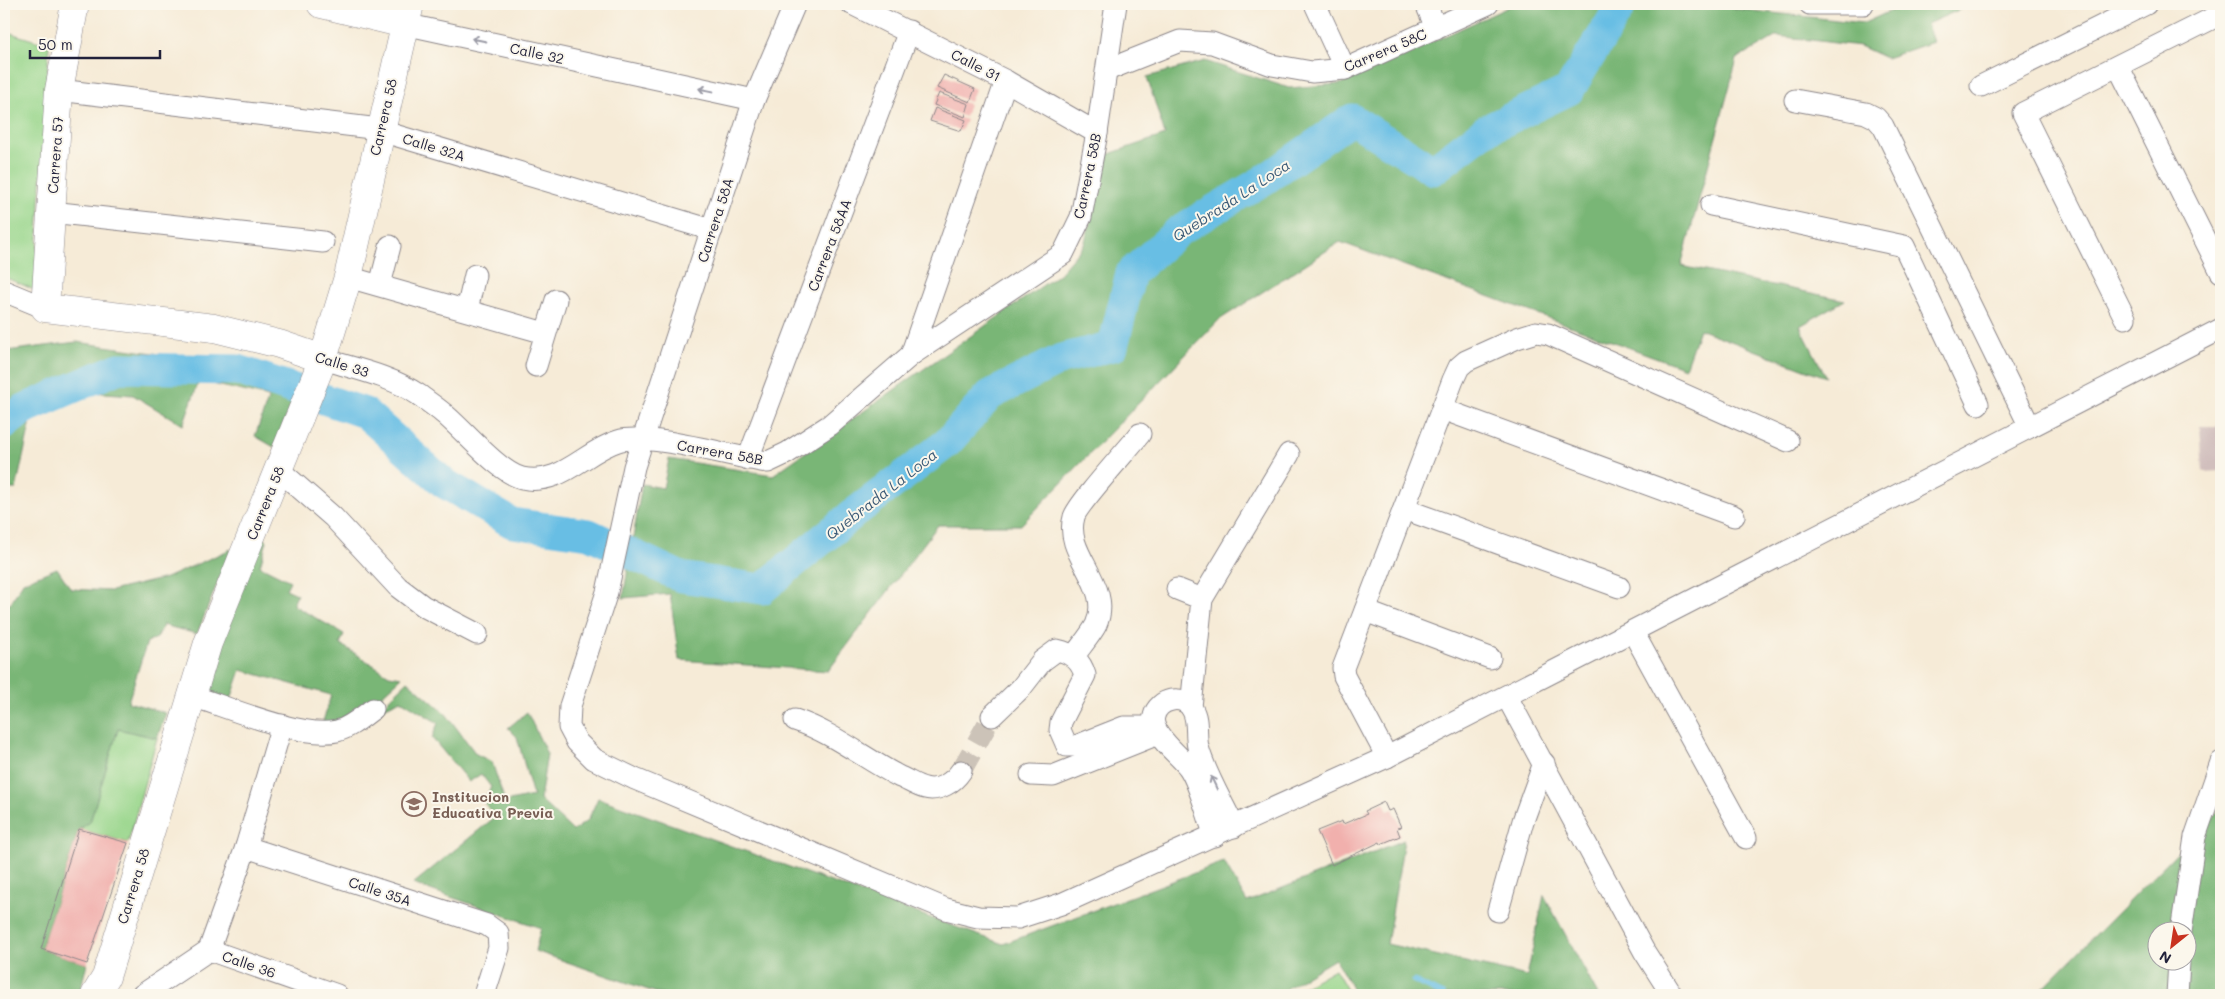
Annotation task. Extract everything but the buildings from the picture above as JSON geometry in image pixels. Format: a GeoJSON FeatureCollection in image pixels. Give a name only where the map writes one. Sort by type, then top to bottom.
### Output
{"type":"FeatureCollection","features":[{"type":"Feature","properties":{"kind":"main road","name":"Carrera 57"},"geometry":{"type":"LineString","coordinates":[[45,308],[59,90],[75,4]]}},
{"type":"Feature","properties":{"kind":"main road","name":"Calle 32"},"geometry":{"type":"LineString","coordinates":[[321,4],[407,14]]}},
{"type":"Feature","properties":{"kind":"main road","name":"Carrera 58"},"geometry":{"type":"LineString","coordinates":[[95,995],[106,977],[208,643],[324,359],[348,277],[407,14]]}},
{"type":"Feature","properties":{"kind":"main road","name":"Calle 33"},"geometry":{"type":"LineString","coordinates":[[45,308],[214,328],[279,344],[324,359]]}},
{"type":"Feature","properties":{"kind":"street","name":"Carrera 58A"},"geometry":{"type":"LineString","coordinates":[[795,4],[754,100],[643,438],[634,467],[607,592],[570,706],[570,728],[577,742],[594,759],[635,780],[946,909],[978,917],[1018,918],[1061,904],[1387,758],[2221,329]]}},
{"type":"Feature","properties":{"kind":"street","name":"Calle 31"},"geometry":{"type":"LineString","coordinates":[[852,4],[1006,81],[1097,133]]}},
{"type":"Feature","properties":{"kind":"street"},"geometry":{"type":"LineString","coordinates":[[1315,4],[1345,69]]}},
{"type":"Feature","properties":{"kind":"street"},"geometry":{"type":"LineString","coordinates":[[1426,4],[1436,28]]}},
{"type":"Feature","properties":{"kind":"street","name":"Carrera 58C"},"geometry":{"type":"LineString","coordinates":[[1107,70],[1180,41],[1212,43],[1272,65],[1312,72],[1345,69],[1488,4]]}},
{"type":"Feature","properties":{"kind":"street"},"geometry":{"type":"LineString","coordinates":[[1810,4],[1863,4]]}},
{"type":"Feature","properties":{"kind":"street"},"geometry":{"type":"LineString","coordinates":[[1980,86],[2146,4]]}},
{"type":"Feature","properties":{"kind":"street","name":"Carrera 58B"},"geometry":{"type":"LineString","coordinates":[[643,438],[768,462],[787,453],[830,425],[911,355],[1063,254],[1081,217],[1097,133],[1107,70],[1109,6]]}},
{"type":"Feature","properties":{"kind":"street","name":"Calle 32"},"geometry":{"type":"LineString","coordinates":[[407,14],[754,100]]}},
{"type":"Feature","properties":{"kind":"street"},"geometry":{"type":"LineString","coordinates":[[2125,318],[2023,113],[2220,18]]}},
{"type":"Feature","properties":{"kind":"street","name":"Carrera 58AA"},"geometry":{"type":"LineString","coordinates":[[748,459],[909,31]]}},
{"type":"Feature","properties":{"kind":"street"},"geometry":{"type":"LineString","coordinates":[[2118,66],[2221,272]]}},
{"type":"Feature","properties":{"kind":"street"},"geometry":{"type":"LineString","coordinates":[[911,355],[1006,81]]}},
{"type":"Feature","properties":{"kind":"street","name":"Calle 32A"},"geometry":{"type":"LineString","coordinates":[[59,90],[380,131],[712,230]]}},
{"type":"Feature","properties":{"kind":"street"},"geometry":{"type":"LineString","coordinates":[[1795,100],[1866,113],[1876,118],[1883,126],[2030,427]]}},
{"type":"Feature","properties":{"kind":"street"},"geometry":{"type":"LineString","coordinates":[[1711,205],[1904,246],[1932,228]]}},
{"type":"Feature","properties":{"kind":"street"},"geometry":{"type":"LineString","coordinates":[[51,212],[323,242]]}},
{"type":"Feature","properties":{"kind":"street"},"geometry":{"type":"LineString","coordinates":[[380,285],[390,246]]}},
{"type":"Feature","properties":{"kind":"street"},"geometry":{"type":"LineString","coordinates":[[1904,246],[1978,404]]}},
{"type":"Feature","properties":{"kind":"street"},"geometry":{"type":"LineString","coordinates":[[467,310],[475,275]]}},
{"type":"Feature","properties":{"kind":"street"},"geometry":{"type":"LineString","coordinates":[[348,277],[545,333]]}},
{"type":"Feature","properties":{"kind":"street","name":"Calle 33"},"geometry":{"type":"LineString","coordinates":[[4,291],[45,308]]}},
{"type":"Feature","properties":{"kind":"street"},"geometry":{"type":"LineString","coordinates":[[536,366],[556,300]]}},
{"type":"Feature","properties":{"kind":"street"},"geometry":{"type":"LineString","coordinates":[[1387,758],[1344,676],[1343,668],[1442,409],[1459,367],[1466,361],[1536,332],[1548,334],[1788,441]]}},
{"type":"Feature","properties":{"kind":"street","name":"Calle 33"},"geometry":{"type":"LineString","coordinates":[[324,359],[388,378],[417,394],[443,413],[508,472],[522,478],[539,479],[556,476],[598,450],[619,440],[643,438]]}},
{"type":"Feature","properties":{"kind":"street"},"geometry":{"type":"LineString","coordinates":[[1442,409],[1734,516]]}},
{"type":"Feature","properties":{"kind":"street"},"geometry":{"type":"LineString","coordinates":[[1074,656],[1096,624],[1100,607],[1097,588],[1073,539],[1074,515],[1140,434]]}},
{"type":"Feature","properties":{"kind":"street"},"geometry":{"type":"LineString","coordinates":[[1191,707],[1202,599],[1289,454]]}},
{"type":"Feature","properties":{"kind":"street"},"geometry":{"type":"LineString","coordinates":[[279,470],[333,517],[398,587],[423,606],[477,634]]}},
{"type":"Feature","properties":{"kind":"street"},"geometry":{"type":"LineString","coordinates":[[1404,509],[1619,588]]}},
{"type":"Feature","properties":{"kind":"street"},"geometry":{"type":"LineString","coordinates":[[1177,589],[1202,599]]}},
{"type":"Feature","properties":{"kind":"street"},"geometry":{"type":"LineString","coordinates":[[1365,611],[1490,658]]}},
{"type":"Feature","properties":{"kind":"street"},"geometry":{"type":"LineString","coordinates":[[1633,632],[1746,838]]}},
{"type":"Feature","properties":{"kind":"street"},"geometry":{"type":"LineString","coordinates":[[992,716],[1022,688],[1049,654],[1057,650],[1074,656],[1080,663],[1085,676],[1061,722],[1060,730],[1068,746],[1076,746],[1124,727],[1156,731]]}},
{"type":"Feature","properties":{"kind":"street"},"geometry":{"type":"LineString","coordinates":[[192,696],[282,725],[324,733],[339,731],[373,709]]}},
{"type":"Feature","properties":{"kind":"street"},"geometry":{"type":"LineString","coordinates":[[1507,697],[1644,951],[1672,995]]}},
{"type":"Feature","properties":{"kind":"street"},"geometry":{"type":"LineString","coordinates":[[1215,836],[1190,769],[1156,731],[1153,717],[1158,707],[1165,702],[1174,699],[1184,701],[1191,707],[1196,717],[1198,748],[1234,827]]}},
{"type":"Feature","properties":{"kind":"street"},"geometry":{"type":"LineString","coordinates":[[795,720],[812,726],[873,763],[926,789],[949,783],[960,771]]}},
{"type":"Feature","properties":{"kind":"street"},"geometry":{"type":"LineString","coordinates":[[209,950],[246,847],[282,725]]}},
{"type":"Feature","properties":{"kind":"street"},"geometry":{"type":"LineString","coordinates":[[1031,775],[1053,776],[1156,731]]}},
{"type":"Feature","properties":{"kind":"street"},"geometry":{"type":"LineString","coordinates":[[2182,922],[2195,837],[2221,762]]}},
{"type":"Feature","properties":{"kind":"street"},"geometry":{"type":"LineString","coordinates":[[1498,911],[1524,821],[1544,763]]}},
{"type":"Feature","properties":{"kind":"street","name":"Calle 35A"},"geometry":{"type":"LineString","coordinates":[[246,847],[487,925],[498,933],[499,948],[484,995]]}},
{"type":"Feature","properties":{"kind":"street","name":"Calle 36"},"geometry":{"type":"LineString","coordinates":[[142,995],[209,950],[337,995]]}},
{"type":"Feature","properties":{"kind":"street"},"geometry":{"type":"LineString","coordinates":[[2177,995],[2178,972]]}},
{"type":"Feature","properties":{"kind":"shaded area"},"geometry":{"type":"Polygon","coordinates":[[[2200,426],[2221,426],[2221,471],[2203,472],[2200,426]]]}},
{"type":"Feature","properties":{"kind":"green space"},"geometry":{"type":"Polygon","coordinates":[[[1515,4],[1727,4],[1736,9],[1864,23],[1906,4],[1972,4],[1927,24],[1933,42],[1886,58],[1860,46],[1777,36],[1737,59],[1681,266],[1845,300],[1800,326],[1826,377],[1699,329],[1685,368],[1340,242],[1219,320],[1021,525],[938,525],[828,671],[679,660],[670,594],[623,598],[642,484],[663,488],[669,459],[773,475],[1059,274],[1084,245],[1109,154],[1165,135],[1147,77],[1205,61],[1289,88],[1340,84],[1515,4]]]}},
{"type":"Feature","properties":{"kind":"green space"},"geometry":{"type":"Polygon","coordinates":[[[4,31],[49,45],[35,290],[4,277],[4,31]]]}},
{"type":"Feature","properties":{"kind":"green space"},"geometry":{"type":"Polygon","coordinates":[[[77,342],[284,372],[302,377],[274,447],[255,436],[269,397],[199,381],[183,425],[133,395],[78,391],[33,412],[16,489],[4,489],[4,354],[6,351],[77,342]]]}},
{"type":"Feature","properties":{"kind":"green space"},"geometry":{"type":"Polygon","coordinates":[[[263,537],[267,541],[260,566],[290,581],[286,589],[297,594],[293,605],[344,634],[340,644],[389,675],[402,677],[365,711],[321,728],[331,695],[241,670],[230,702],[207,694],[215,645],[263,537]]]}},
{"type":"Feature","properties":{"kind":"green space"},"geometry":{"type":"Polygon","coordinates":[[[231,549],[197,634],[163,625],[157,638],[147,642],[128,702],[166,713],[157,738],[118,729],[90,822],[79,829],[41,949],[87,964],[79,995],[4,995],[4,604],[10,604],[23,582],[57,568],[71,589],[111,591],[166,578],[231,549]]]}},
{"type":"Feature","properties":{"kind":"green space"},"geometry":{"type":"Polygon","coordinates":[[[408,681],[446,714],[476,754],[492,762],[505,802],[533,796],[517,737],[508,728],[527,712],[547,754],[540,800],[573,831],[588,820],[598,798],[1003,944],[1224,862],[1247,902],[1404,840],[1387,944],[1527,976],[1544,895],[1598,995],[1356,995],[1335,959],[1275,995],[663,995],[535,951],[541,928],[413,884],[495,817],[483,801],[491,787],[481,774],[469,782],[432,738],[438,723],[401,700],[377,711],[408,681]]]}},
{"type":"Feature","properties":{"kind":"green space"},"geometry":{"type":"Polygon","coordinates":[[[118,729],[157,738],[128,843],[79,829],[90,822],[118,729]]]}},
{"type":"Feature","properties":{"kind":"green space"},"geometry":{"type":"Polygon","coordinates":[[[2221,808],[2221,995],[2036,995],[2221,808]]]}},
{"type":"Feature","properties":{"kind":"green space"},"geometry":{"type":"Polygon","coordinates":[[[1335,969],[1350,995],[1290,995],[1335,969]]]}},
{"type":"Feature","properties":{"kind":"waterway","name":"Quebrada La Loca"},"geometry":{"type":"LineString","coordinates":[[4,425],[24,409],[119,368],[238,370],[365,413],[444,483],[512,523],[589,534],[681,577],[762,589],[853,514],[947,443],[990,395],[1061,359],[1113,346],[1131,273],[1180,230],[1264,180],[1352,119],[1433,170],[1484,131],[1569,90],[1622,4]]}},
{"type":"Feature","properties":{"kind":"waterway"},"geometry":{"type":"LineString","coordinates":[[1414,981],[1443,995]]}},
{"type":"Feature","properties":{"kind":"tunnel"},"geometry":{"type":"LineString","coordinates":[[961,771],[992,716]]}},
{"type":"Feature","properties":{"kind":"place","name":"Institucion Educativa Previa"},"geometry":{"type":"Point","coordinates":[414,804]}}]}
